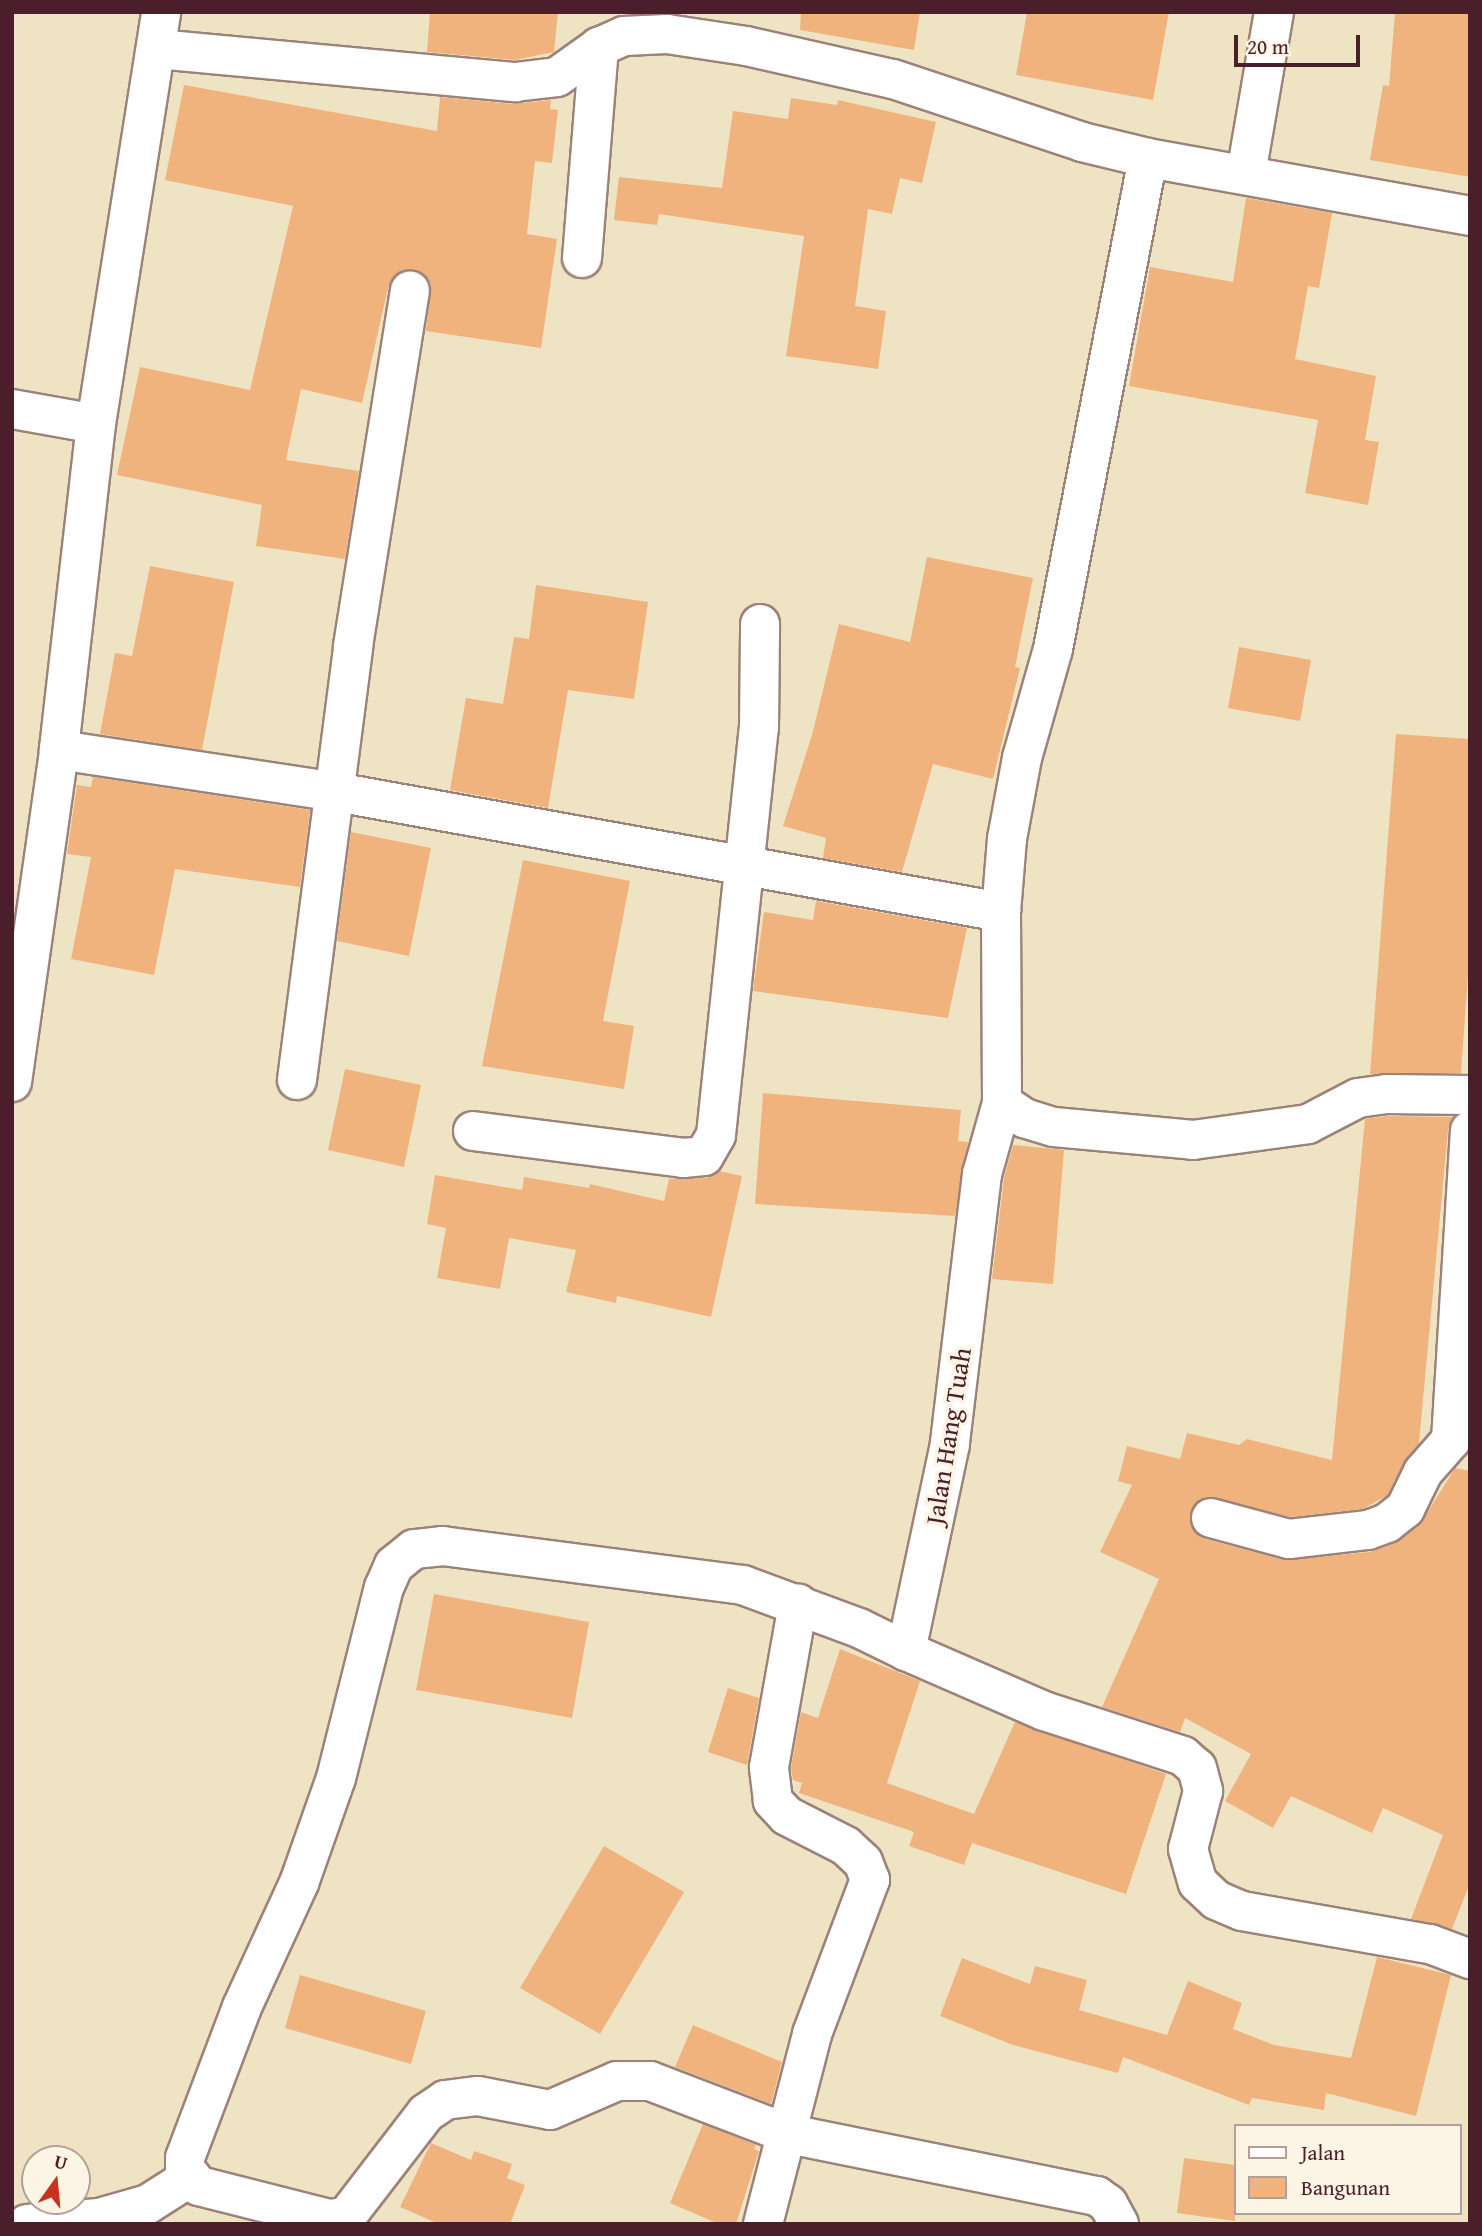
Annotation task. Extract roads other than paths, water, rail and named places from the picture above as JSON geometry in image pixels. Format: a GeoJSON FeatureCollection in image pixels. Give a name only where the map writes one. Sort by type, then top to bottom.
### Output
{"type":"FeatureCollection","features":[{"type":"Feature","properties":{"kind":"street"},"geometry":{"type":"LineString","coordinates":[[1246,174],[1274,12]]}},
{"type":"Feature","properties":{"kind":"street"},"geometry":{"type":"LineString","coordinates":[[12,1082],[59,750],[96,424],[159,31],[514,82],[557,77],[599,47],[643,33],[746,46],[893,79],[1082,142],[1148,158],[1470,216]]}},
{"type":"Feature","properties":{"kind":"street"},"geometry":{"type":"LineString","coordinates":[[582,258],[599,47]]}},
{"type":"Feature","properties":{"kind":"street","name":"Jalan Hang Tuah"},"geometry":{"type":"LineString","coordinates":[[906,1651],[950,1444],[982,1174],[1002,1103],[1001,912],[1007,839],[1021,758],[1054,649],[1148,158]]}},
{"type":"Feature","properties":{"kind":"street"},"geometry":{"type":"LineString","coordinates":[[297,1080],[337,792],[352,646],[410,291]]}},
{"type":"Feature","properties":{"kind":"street"},"geometry":{"type":"LineString","coordinates":[[12,409],[96,424]]}},
{"type":"Feature","properties":{"kind":"street"},"geometry":{"type":"LineString","coordinates":[[473,1131],[683,1158],[704,1156],[716,1135],[741,864],[758,727],[760,624]]}},
{"type":"Feature","properties":{"kind":"street"},"geometry":{"type":"LineString","coordinates":[[59,750],[337,792],[1001,912]]}},
{"type":"Feature","properties":{"kind":"street"},"geometry":{"type":"LineString","coordinates":[[1002,1103],[1024,1118],[1054,1127],[1193,1140],[1308,1125],[1358,1098],[1377,1095],[1470,1094]]}},
{"type":"Feature","properties":{"kind":"street"},"geometry":{"type":"LineString","coordinates":[[1211,1518],[1289,1539],[1368,1530],[1387,1523],[1405,1508],[1423,1472],[1460,1442],[1470,1131]]}},
{"type":"Feature","properties":{"kind":"street"},"geometry":{"type":"LineString","coordinates":[[1119,2224],[1108,2204],[1097,2196],[789,2134],[650,2081],[617,2081],[572,2104],[550,2110],[478,2096],[435,2105],[346,2217],[311,2215],[199,2186],[189,2178],[185,2158],[242,2007],[299,1883],[336,1778],[394,1565],[414,1549],[443,1546],[677,1573],[743,1585],[798,1604],[1044,1711],[1183,1756],[1197,1768],[1203,1791],[1188,1849],[1198,1883],[1216,1900],[1242,1911],[1430,1944],[1470,1959]]}},
{"type":"Feature","properties":{"kind":"street"},"geometry":{"type":"LineString","coordinates":[[763,2224],[789,2134],[813,2035],[870,1880],[863,1862],[846,1846],[787,1816],[773,1801],[769,1767],[798,1604]]}},
{"type":"Feature","properties":{"kind":"street"},"geometry":{"type":"LineString","coordinates":[[27,2224],[99,2218],[148,2204],[189,2178]]}}]}
